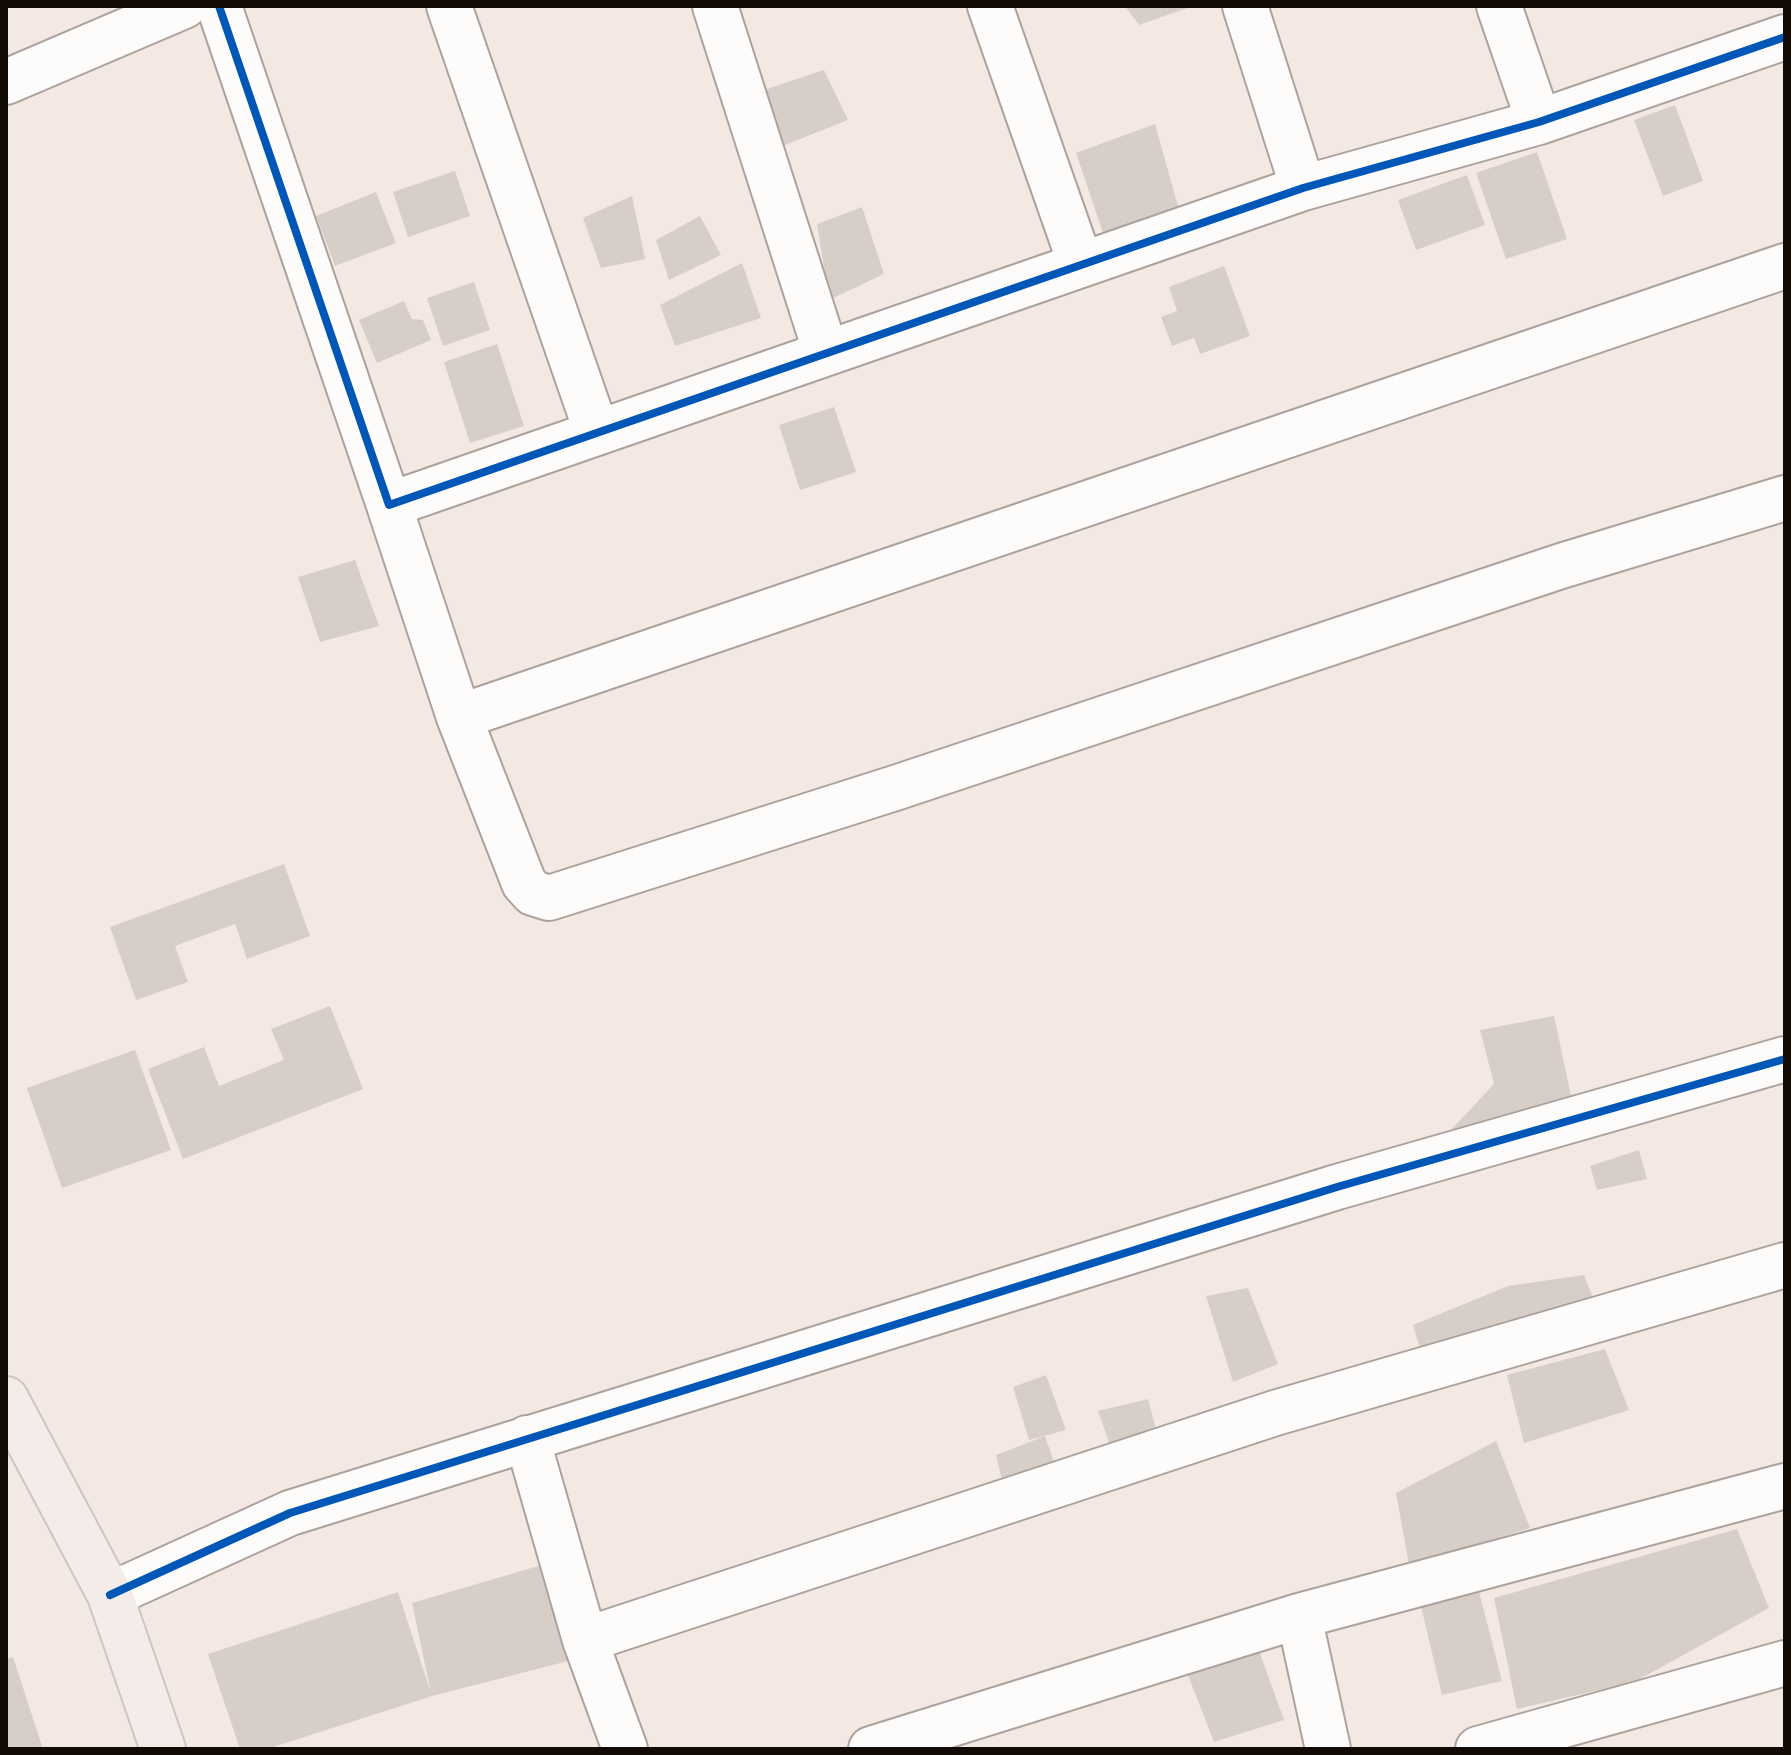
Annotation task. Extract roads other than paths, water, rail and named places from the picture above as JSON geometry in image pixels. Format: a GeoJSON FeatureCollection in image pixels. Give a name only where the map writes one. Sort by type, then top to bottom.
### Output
{"type":"FeatureCollection","features":[{"type":"Feature","properties":{"kind":"main road"},"geometry":{"type":"LineString","coordinates":[[6,1399],[110,1595],[163,1749]]}},
{"type":"Feature","properties":{"kind":"street"},"geometry":{"type":"LineString","coordinates":[[6,82],[184,6]]}},
{"type":"Feature","properties":{"kind":"street"},"geometry":{"type":"LineString","coordinates":[[219,6],[459,717],[524,883],[533,893],[549,898],[895,788],[1561,566],[1785,498]]}},
{"type":"Feature","properties":{"kind":"street"},"geometry":{"type":"LineString","coordinates":[[449,6],[597,433]]}},
{"type":"Feature","properties":{"kind":"street"},"geometry":{"type":"LineString","coordinates":[[715,6],[826,353]]}},
{"type":"Feature","properties":{"kind":"street"},"geometry":{"type":"LineString","coordinates":[[990,6],[1081,265]]}},
{"type":"Feature","properties":{"kind":"street"},"geometry":{"type":"LineString","coordinates":[[1245,6],[1303,188]]}},
{"type":"Feature","properties":{"kind":"street"},"geometry":{"type":"LineString","coordinates":[[1499,6],[1539,122]]}},
{"type":"Feature","properties":{"kind":"street"},"geometry":{"type":"LineString","coordinates":[[389,505],[1303,188],[1539,122],[1785,37]]}},
{"type":"Feature","properties":{"kind":"street"},"geometry":{"type":"LineString","coordinates":[[459,717],[1785,266]]}},
{"type":"Feature","properties":{"kind":"street"},"geometry":{"type":"LineString","coordinates":[[110,1595],[290,1513],[1337,1187],[1785,1059]]}},
{"type":"Feature","properties":{"kind":"street"},"geometry":{"type":"LineString","coordinates":[[585,1640],[1275,1413],[1785,1265]]}},
{"type":"Feature","properties":{"kind":"street"},"geometry":{"type":"LineString","coordinates":[[527,1438],[585,1640],[625,1749]]}},
{"type":"Feature","properties":{"kind":"street"},"geometry":{"type":"LineString","coordinates":[[871,1749],[1299,1616],[1785,1486]]}},
{"type":"Feature","properties":{"kind":"street"},"geometry":{"type":"LineString","coordinates":[[1299,1616],[1328,1749]]}},
{"type":"Feature","properties":{"kind":"street"},"geometry":{"type":"LineString","coordinates":[[1478,1749],[1785,1663]]}}]}
